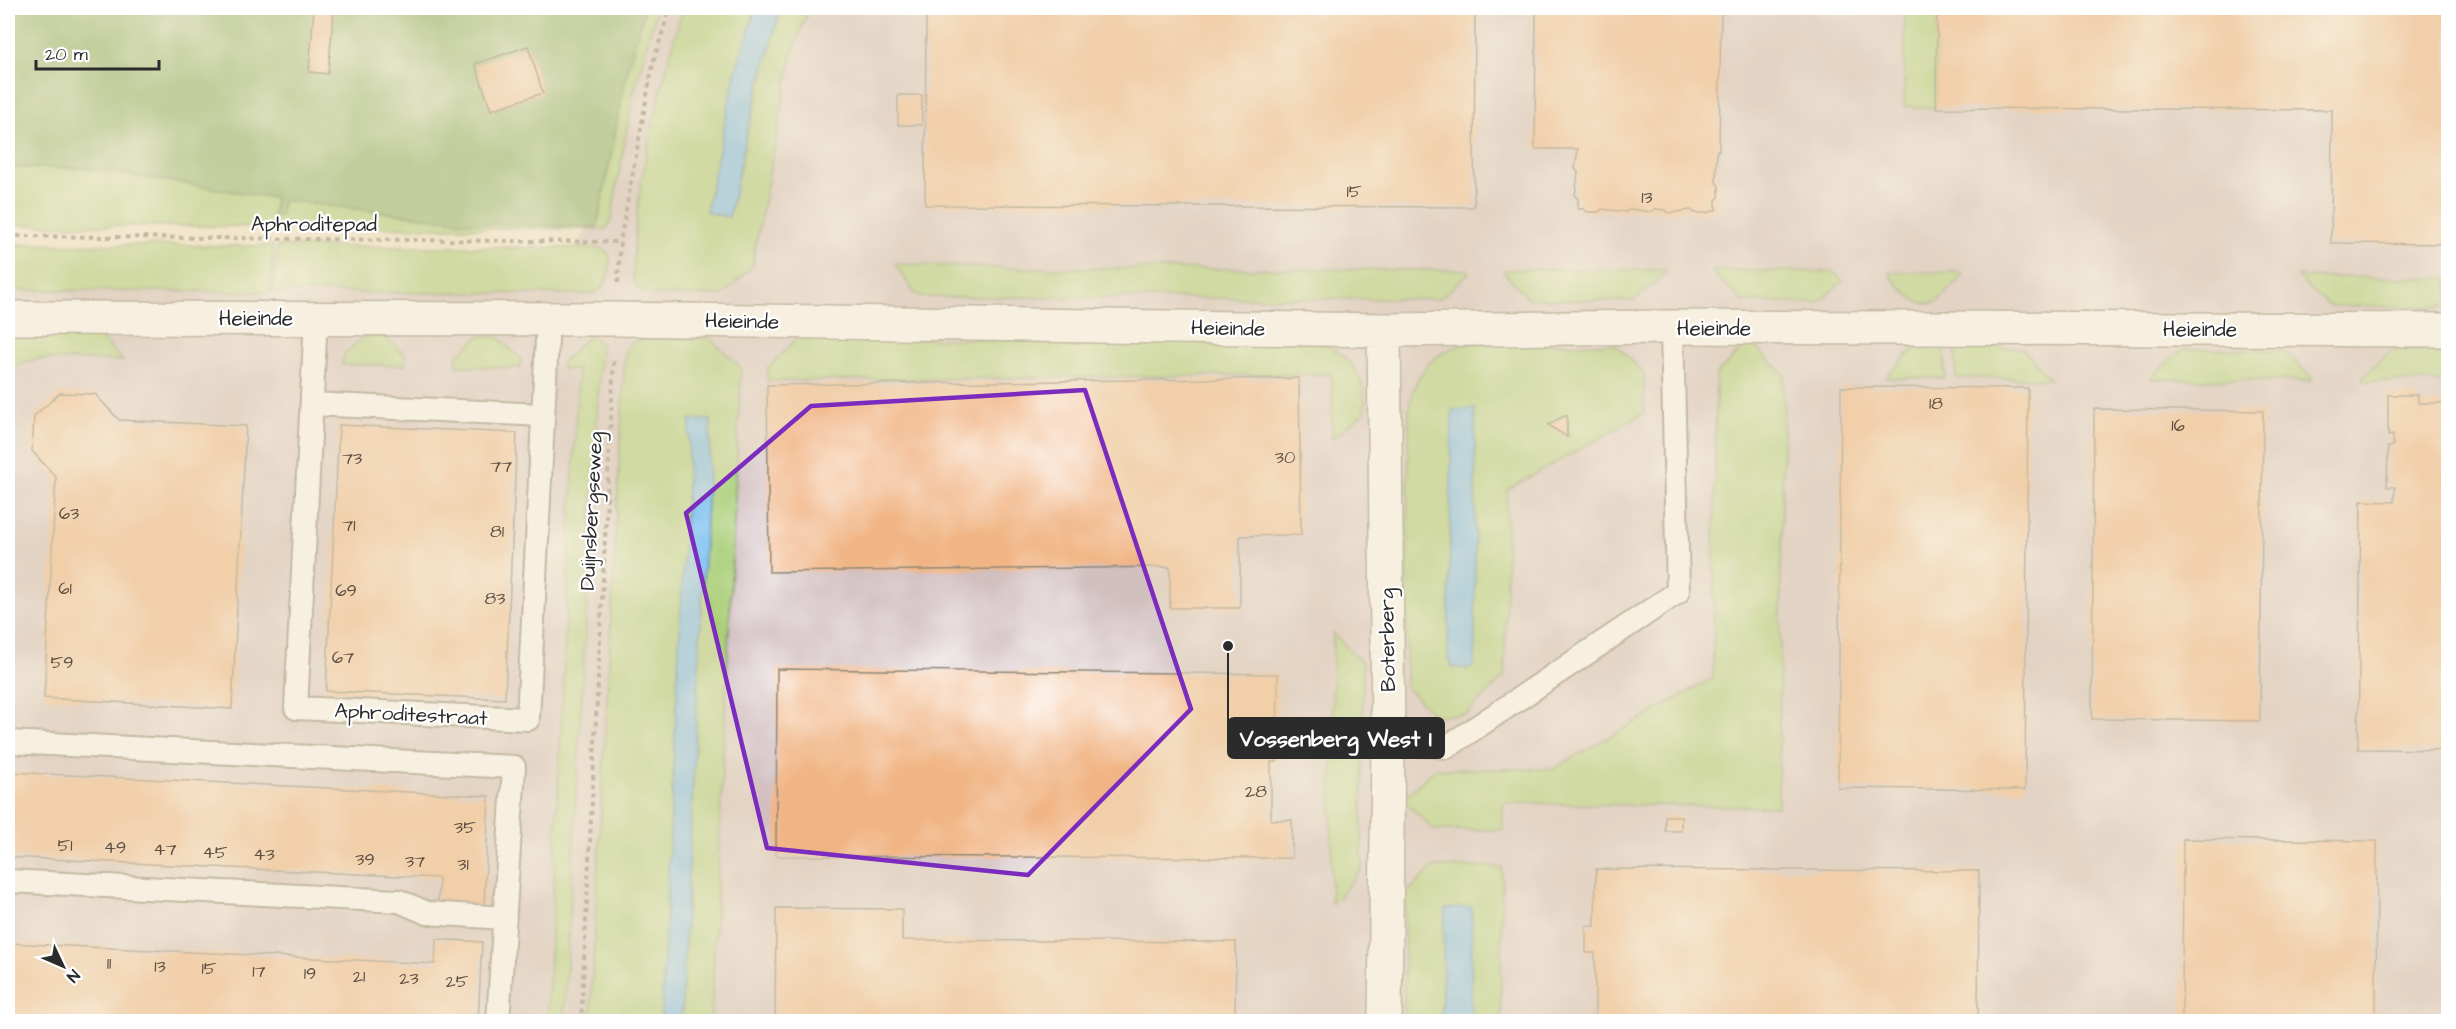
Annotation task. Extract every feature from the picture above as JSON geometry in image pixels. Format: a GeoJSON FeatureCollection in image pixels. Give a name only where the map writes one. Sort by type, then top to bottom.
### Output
{"type":"FeatureCollection","features":[{"type":"Feature","properties":{"kind":"street","name":"Heieinde"},"geometry":{"type":"LineString","coordinates":[[8,318],[616,319],[1384,330],[1672,327],[2448,330]]}},
{"type":"Feature","properties":{"kind":"street","name":"Boterberg"},"geometry":{"type":"LineString","coordinates":[[1384,330],[1388,742],[1385,1022]]}},
{"type":"Feature","properties":{"kind":"lane","name":"Aphroditestraat"},"geometry":{"type":"LineString","coordinates":[[316,318],[296,708],[528,719],[548,319]]}},
{"type":"Feature","properties":{"kind":"lane"},"geometry":{"type":"LineString","coordinates":[[1388,742],[1447,747],[1678,592],[1672,327]]}},
{"type":"Feature","properties":{"kind":"lane"},"geometry":{"type":"LineString","coordinates":[[312,404],[543,416]]}},
{"type":"Feature","properties":{"kind":"lane"},"geometry":{"type":"LineString","coordinates":[[8,742],[514,767],[498,1022]]}},
{"type":"Feature","properties":{"kind":"lane"},"geometry":{"type":"LineString","coordinates":[[8,881],[399,901],[427,913],[505,918]]}},
{"type":"Feature","properties":{"kind":"path","name":"Duijnsbergseweg"},"geometry":{"type":"LineString","coordinates":[[582,1022],[620,242],[653,63],[670,8]]}},
{"type":"Feature","properties":{"kind":"path","name":"Aphroditepad"},"geometry":{"type":"LineString","coordinates":[[8,236],[620,242]]}},
{"type":"Feature","properties":{"kind":"highlighted area"},"geometry":{"type":"Polygon","coordinates":[[[1085,390],[1191,709],[1028,875],[767,848],[686,513],[811,406],[1085,390]]]}},
{"type":"Feature","properties":{"kind":"shaded area"},"geometry":{"type":"Polygon","coordinates":[[[657,8],[2448,8],[2448,1021],[8,1021],[8,270],[578,248],[657,8]]]}},
{"type":"Feature","properties":{"kind":"green space"},"geometry":{"type":"Polygon","coordinates":[[[8,8],[645,8],[628,67],[597,227],[474,223],[282,200],[281,216],[273,216],[275,198],[85,168],[8,168],[8,8]],[[334,10],[309,72],[328,73],[334,10]],[[528,47],[476,64],[491,110],[543,93],[528,47]]]}},
{"type":"Feature","properties":{"kind":"green space"},"geometry":{"type":"Polygon","coordinates":[[[645,8],[657,8],[632,99],[611,221],[606,229],[8,225],[8,168],[85,168],[275,198],[273,216],[282,200],[474,223],[597,227],[628,67],[645,8]]]}},
{"type":"Feature","properties":{"kind":"green space"},"geometry":{"type":"Polygon","coordinates":[[[683,8],[756,8],[735,74],[729,217],[748,128],[781,8],[809,8],[792,55],[754,253],[754,265],[723,295],[649,295],[639,290],[633,281],[637,211],[642,177],[656,108],[683,8]]]}},
{"type":"Feature","properties":{"kind":"green space"},"geometry":{"type":"Polygon","coordinates":[[[1905,8],[1937,8],[1936,108],[1904,106],[1905,8]]]}},
{"type":"Feature","properties":{"kind":"green space"},"geometry":{"type":"Polygon","coordinates":[[[8,244],[273,246],[271,292],[8,290],[8,244]]]}},
{"type":"Feature","properties":{"kind":"green space"},"geometry":{"type":"Polygon","coordinates":[[[277,246],[601,248],[609,253],[610,266],[605,284],[601,289],[590,294],[273,292],[277,246]]]}},
{"type":"Feature","properties":{"kind":"green space"},"geometry":{"type":"Polygon","coordinates":[[[895,264],[1004,268],[1468,270],[1468,274],[1439,299],[923,297],[915,294],[895,264]]]}},
{"type":"Feature","properties":{"kind":"green space"},"geometry":{"type":"Polygon","coordinates":[[[1504,270],[1666,270],[1666,272],[1634,301],[1529,299],[1504,273],[1504,270]]]}},
{"type":"Feature","properties":{"kind":"green space"},"geometry":{"type":"Polygon","coordinates":[[[1713,270],[1833,272],[1843,281],[1818,303],[1744,302],[1713,273],[1713,270]]]}},
{"type":"Feature","properties":{"kind":"green space"},"geometry":{"type":"Polygon","coordinates":[[[1890,272],[1962,272],[1961,277],[1937,302],[1930,304],[1917,301],[1906,293],[1891,277],[1890,272]]]}},
{"type":"Feature","properties":{"kind":"green space"},"geometry":{"type":"Polygon","coordinates":[[[2298,275],[2302,277],[2448,278],[2448,307],[2330,306],[2299,279],[2298,275]]]}},
{"type":"Feature","properties":{"kind":"green space"},"geometry":{"type":"Polygon","coordinates":[[[31,333],[98,334],[123,361],[39,359],[26,362],[8,371],[8,338],[31,333]]]}},
{"type":"Feature","properties":{"kind":"green space"},"geometry":{"type":"Polygon","coordinates":[[[366,335],[384,336],[406,356],[405,365],[342,365],[344,354],[366,335]]]}},
{"type":"Feature","properties":{"kind":"green space"},"geometry":{"type":"Polygon","coordinates":[[[479,336],[498,337],[521,359],[520,368],[457,366],[457,356],[479,336]]]}},
{"type":"Feature","properties":{"kind":"green space"},"geometry":{"type":"Polygon","coordinates":[[[591,337],[601,345],[564,1021],[547,1021],[578,370],[562,369],[562,362],[585,339],[591,337]]]}},
{"type":"Feature","properties":{"kind":"green space"},"geometry":{"type":"Polygon","coordinates":[[[644,338],[710,338],[741,368],[711,1021],[681,1021],[711,421],[691,420],[661,1021],[590,1022],[625,354],[632,342],[644,338]]]}},
{"type":"Feature","properties":{"kind":"green space"},"geometry":{"type":"Polygon","coordinates":[[[799,338],[1309,341],[1334,349],[1352,365],[1362,386],[1365,412],[1332,439],[1332,374],[767,381],[768,368],[799,338]]]}},
{"type":"Feature","properties":{"kind":"green space"},"geometry":{"type":"Polygon","coordinates":[[[1470,343],[1615,344],[1644,373],[1644,413],[1507,490],[1505,676],[1466,714],[1435,716],[1406,687],[1409,409],[1421,374],[1436,357],[1470,343]],[[1567,415],[1549,425],[1567,437],[1567,415]]]}},
{"type":"Feature","properties":{"kind":"green space"},"geometry":{"type":"Polygon","coordinates":[[[1754,346],[1784,374],[1778,807],[1503,803],[1503,830],[1434,830],[1405,802],[1405,797],[1435,769],[1553,769],[1713,678],[1716,375],[1744,347],[1754,346]]]}},
{"type":"Feature","properties":{"kind":"green space"},"geometry":{"type":"Polygon","coordinates":[[[1916,347],[1945,347],[1945,378],[1887,378],[1889,373],[1916,347]]]}},
{"type":"Feature","properties":{"kind":"green space"},"geometry":{"type":"Polygon","coordinates":[[[1956,347],[2022,348],[2050,379],[1956,378],[1956,347]]]}},
{"type":"Feature","properties":{"kind":"green space"},"geometry":{"type":"Polygon","coordinates":[[[2183,349],[2283,350],[2310,376],[2312,381],[2151,379],[2183,349]]]}},
{"type":"Feature","properties":{"kind":"green space"},"geometry":{"type":"Polygon","coordinates":[[[2391,350],[2448,350],[2448,382],[2362,381],[2364,376],[2391,350]]]}},
{"type":"Feature","properties":{"kind":"green space"},"geometry":{"type":"Polygon","coordinates":[[[1333,633],[1363,664],[1362,869],[1331,903],[1333,633]]]}},
{"type":"Feature","properties":{"kind":"green space"},"geometry":{"type":"Polygon","coordinates":[[[1433,867],[1502,867],[1501,1021],[1471,1021],[1472,908],[1445,909],[1441,1021],[1404,1022],[1405,895],[1433,867]]]}},
{"type":"Feature","properties":{"kind":"water"},"geometry":{"type":"Polygon","coordinates":[[[756,8],[781,8],[748,128],[729,217],[706,212],[735,74],[756,8]]]}},
{"type":"Feature","properties":{"kind":"water"},"geometry":{"type":"Polygon","coordinates":[[[1475,409],[1475,661],[1473,667],[1466,669],[1452,667],[1448,660],[1452,410],[1475,409]]]}},
{"type":"Feature","properties":{"kind":"water"},"geometry":{"type":"Polygon","coordinates":[[[690,420],[711,420],[681,1021],[661,1022],[690,420]]]}},
{"type":"Feature","properties":{"kind":"water"},"geometry":{"type":"Polygon","coordinates":[[[1472,907],[1471,1021],[1441,1021],[1445,909],[1472,907]]]}},
{"type":"Feature","properties":{"kind":"building"},"geometry":{"type":"Polygon","coordinates":[[[314,8],[334,10],[328,74],[309,72],[314,8]]]}},
{"type":"Feature","properties":{"kind":"building"},"geometry":{"type":"Polygon","coordinates":[[[926,8],[1475,8],[1474,207],[925,205],[926,8]]]}},
{"type":"Feature","properties":{"kind":"building"},"geometry":{"type":"Polygon","coordinates":[[[1536,8],[1721,8],[1719,150],[1717,150],[1716,182],[1719,186],[1719,197],[1716,200],[1716,210],[1706,213],[1695,213],[1691,210],[1668,213],[1666,210],[1655,209],[1652,212],[1602,209],[1599,212],[1587,212],[1584,209],[1578,209],[1578,199],[1575,196],[1578,172],[1575,169],[1578,149],[1535,149],[1536,8]]]}},
{"type":"Feature","properties":{"kind":"building"},"geometry":{"type":"Polygon","coordinates":[[[1937,8],[2448,8],[2448,244],[2331,243],[2332,110],[1936,108],[1937,8]]]}},
{"type":"Feature","properties":{"kind":"building"},"geometry":{"type":"Polygon","coordinates":[[[528,46],[543,93],[491,110],[475,64],[528,46]]]}},
{"type":"Feature","properties":{"kind":"building"},"geometry":{"type":"Polygon","coordinates":[[[898,95],[922,95],[922,125],[898,125],[898,95]]]}},
{"type":"Feature","properties":{"kind":"building"},"geometry":{"type":"Polygon","coordinates":[[[1299,378],[1301,535],[1240,536],[1240,608],[1170,608],[1170,567],[769,572],[767,385],[1299,378]]]}},
{"type":"Feature","properties":{"kind":"building"},"geometry":{"type":"Polygon","coordinates":[[[1841,387],[2028,388],[2025,790],[1838,788],[1841,387]]]}},
{"type":"Feature","properties":{"kind":"building"},"geometry":{"type":"Polygon","coordinates":[[[60,393],[95,394],[119,420],[246,426],[232,709],[44,698],[56,477],[32,451],[34,416],[60,393]]]}},
{"type":"Feature","properties":{"kind":"building"},"geometry":{"type":"Polygon","coordinates":[[[2388,395],[2418,395],[2418,403],[2448,403],[2448,750],[2358,749],[2361,501],[2394,502],[2395,487],[2387,487],[2388,447],[2393,446],[2393,435],[2388,436],[2388,395]]]}},
{"type":"Feature","properties":{"kind":"building"},"geometry":{"type":"Polygon","coordinates":[[[2094,409],[2263,411],[2260,721],[2092,719],[2094,409]]]}},
{"type":"Feature","properties":{"kind":"building"},"geometry":{"type":"Polygon","coordinates":[[[1567,416],[1567,437],[1548,425],[1567,416]]]}},
{"type":"Feature","properties":{"kind":"building"},"geometry":{"type":"Polygon","coordinates":[[[339,425],[517,433],[505,699],[326,691],[339,425]]]}},
{"type":"Feature","properties":{"kind":"building"},"geometry":{"type":"Polygon","coordinates":[[[777,669],[1278,674],[1277,762],[1271,762],[1271,820],[1292,820],[1292,858],[776,856],[777,669]]]}},
{"type":"Feature","properties":{"kind":"building"},"geometry":{"type":"Polygon","coordinates":[[[8,772],[489,796],[484,905],[438,903],[439,878],[8,857],[8,772]]]}},
{"type":"Feature","properties":{"kind":"building"},"geometry":{"type":"Polygon","coordinates":[[[1665,816],[1681,816],[1681,831],[1665,831],[1665,816]]]}},
{"type":"Feature","properties":{"kind":"building"},"geometry":{"type":"Polygon","coordinates":[[[2183,839],[2377,841],[2376,1022],[2182,1022],[2183,839]]]}},
{"type":"Feature","properties":{"kind":"building"},"geometry":{"type":"Polygon","coordinates":[[[1596,869],[1979,871],[1978,1022],[1595,1022],[1595,953],[1586,953],[1586,926],[1595,926],[1596,869]]]}},
{"type":"Feature","properties":{"kind":"building"},"geometry":{"type":"Polygon","coordinates":[[[776,908],[902,909],[902,940],[1236,942],[1235,1022],[775,1022],[776,908]]]}},
{"type":"Feature","properties":{"kind":"building"},"geometry":{"type":"Polygon","coordinates":[[[436,939],[482,942],[478,1022],[8,1022],[8,943],[435,964],[436,939]]]}},
{"type":"Feature","properties":{"kind":"place","name":"Vossenberg West I"},"geometry":{"type":"Point","coordinates":[1228,646]}}]}
